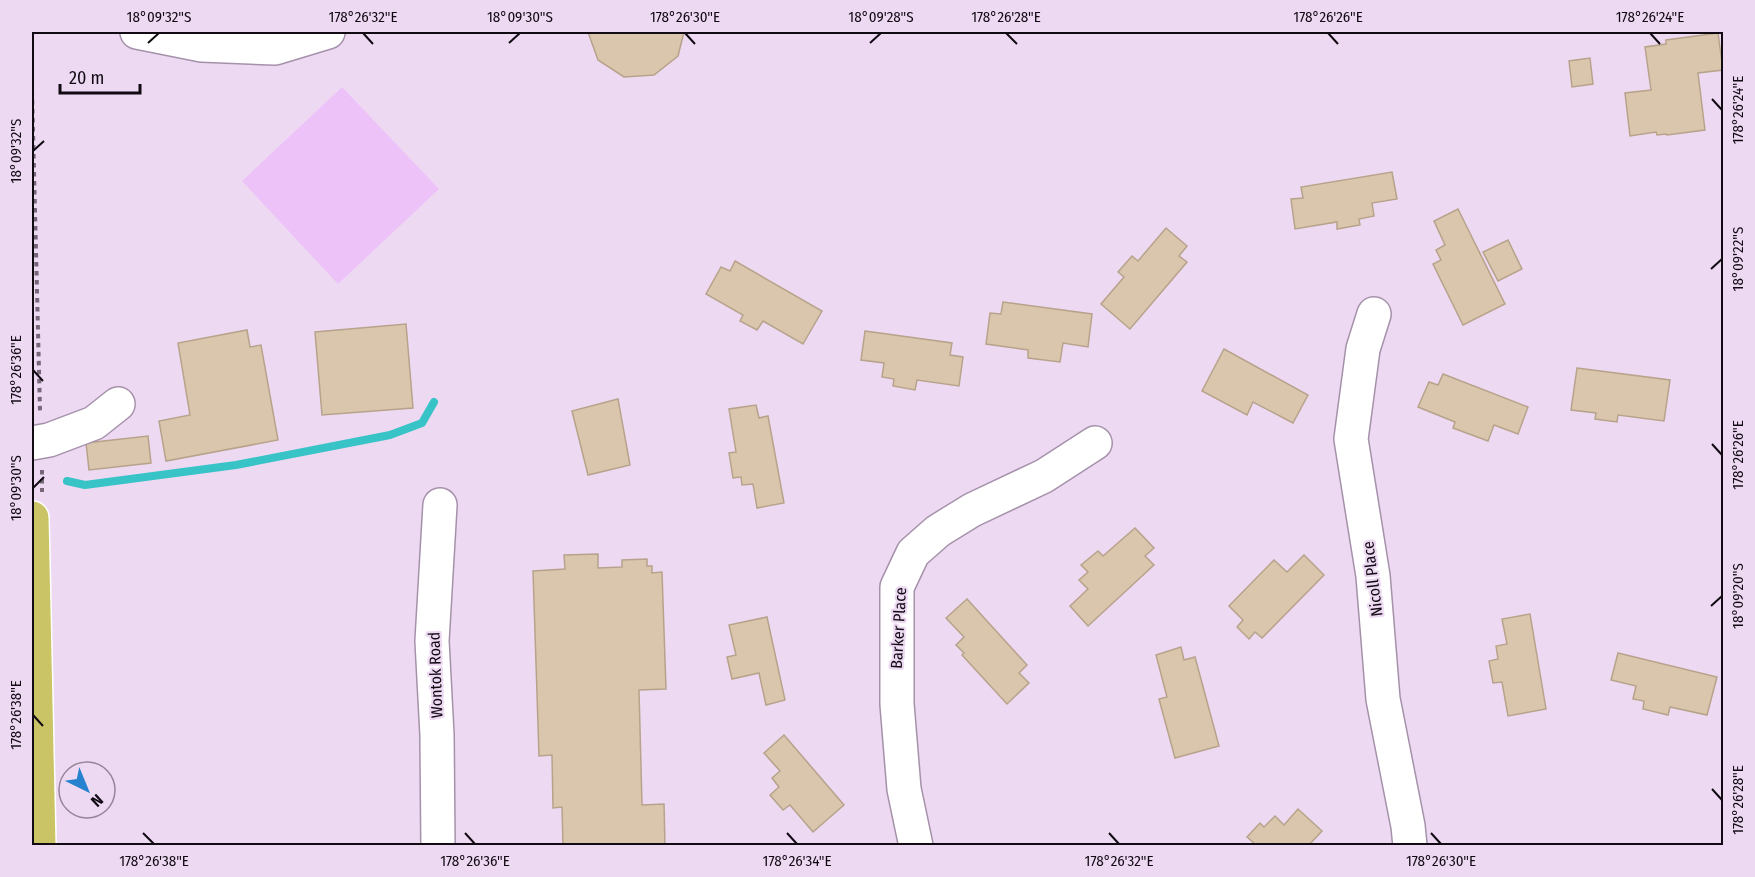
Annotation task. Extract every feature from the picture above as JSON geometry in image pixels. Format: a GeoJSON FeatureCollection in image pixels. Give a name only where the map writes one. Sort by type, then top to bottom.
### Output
{"type":"FeatureCollection","features":[{"type":"Feature","properties":{"kind":"main road"},"geometry":{"type":"LineString","coordinates":[[32,518],[39,846]]}},
{"type":"Feature","properties":{"kind":"street"},"geometry":{"type":"LineString","coordinates":[[137,32],[202,45],[275,48],[328,32]]}},
{"type":"Feature","properties":{"kind":"street","name":"Nicoll Place"},"geometry":{"type":"LineString","coordinates":[[1374,314],[1363,349],[1351,439],[1373,576],[1383,699],[1408,825],[1410,846]]}},
{"type":"Feature","properties":{"kind":"street"},"geometry":{"type":"LineString","coordinates":[[32,443],[49,440],[94,423],[118,404]]}},
{"type":"Feature","properties":{"kind":"street","name":"Barker Place"},"geometry":{"type":"LineString","coordinates":[[916,846],[904,789],[897,704],[897,587],[913,553],[938,531],[972,510],[1044,476],[1095,443]]}},
{"type":"Feature","properties":{"kind":"street","name":"Wontok Road"},"geometry":{"type":"LineString","coordinates":[[438,846],[437,735],[432,641],[440,505]]}},
{"type":"Feature","properties":{"kind":"shaded area"},"geometry":{"type":"Polygon","coordinates":[[[342,87],[439,189],[338,284],[242,181],[342,87]]]}},
{"type":"Feature","properties":{"kind":"building"},"geometry":{"type":"Polygon","coordinates":[[[588,32],[684,32],[678,56],[654,75],[624,77],[598,60],[588,32]]]}},
{"type":"Feature","properties":{"kind":"building"},"geometry":{"type":"Polygon","coordinates":[[[1718,33],[1723,70],[1698,73],[1705,130],[1667,135],[1657,135],[1656,132],[1630,136],[1625,93],[1651,90],[1645,47],[1666,44],[1666,40],[1718,33]]]}},
{"type":"Feature","properties":{"kind":"building"},"geometry":{"type":"Polygon","coordinates":[[[1590,58],[1593,84],[1572,87],[1569,61],[1590,58]]]}},
{"type":"Feature","properties":{"kind":"building"},"geometry":{"type":"Polygon","coordinates":[[[1392,172],[1397,199],[1372,203],[1374,216],[1359,219],[1360,225],[1337,229],[1337,222],[1295,229],[1291,199],[1303,198],[1301,187],[1392,172]]]}},
{"type":"Feature","properties":{"kind":"building"},"geometry":{"type":"Polygon","coordinates":[[[1458,209],[1505,304],[1463,325],[1433,264],[1441,260],[1436,250],[1445,245],[1434,221],[1458,209]]]}},
{"type":"Feature","properties":{"kind":"building"},"geometry":{"type":"Polygon","coordinates":[[[1166,228],[1187,246],[1179,256],[1187,262],[1130,329],[1101,304],[1124,277],[1118,272],[1132,256],[1138,261],[1166,228]]]}},
{"type":"Feature","properties":{"kind":"building"},"geometry":{"type":"Polygon","coordinates":[[[1508,240],[1522,269],[1498,281],[1483,252],[1508,240]]]}},
{"type":"Feature","properties":{"kind":"building"},"geometry":{"type":"Polygon","coordinates":[[[735,261],[822,311],[803,344],[763,321],[757,330],[740,321],[743,315],[706,294],[721,267],[730,271],[735,261]]]}},
{"type":"Feature","properties":{"kind":"building"},"geometry":{"type":"Polygon","coordinates":[[[1003,302],[1092,314],[1088,347],[1063,343],[1060,362],[1028,358],[1028,350],[986,344],[990,313],[1001,314],[1003,302]]]}},
{"type":"Feature","properties":{"kind":"building"},"geometry":{"type":"Polygon","coordinates":[[[406,324],[413,408],[322,415],[315,332],[406,324]]]}},
{"type":"Feature","properties":{"kind":"building"},"geometry":{"type":"Polygon","coordinates":[[[247,330],[250,347],[261,345],[278,440],[166,461],[159,421],[190,415],[178,343],[247,330]]]}},
{"type":"Feature","properties":{"kind":"building"},"geometry":{"type":"Polygon","coordinates":[[[865,331],[952,343],[950,355],[963,357],[959,386],[917,380],[915,390],[893,386],[894,379],[882,377],[884,363],[861,360],[865,331]]]}},
{"type":"Feature","properties":{"kind":"building"},"geometry":{"type":"Polygon","coordinates":[[[1224,349],[1308,395],[1293,423],[1253,402],[1247,415],[1202,391],[1224,349]]]}},
{"type":"Feature","properties":{"kind":"building"},"geometry":{"type":"Polygon","coordinates":[[[1577,368],[1670,380],[1664,421],[1618,415],[1617,422],[1595,419],[1596,413],[1571,410],[1577,368]]]}},
{"type":"Feature","properties":{"kind":"building"},"geometry":{"type":"Polygon","coordinates":[[[1443,374],[1528,407],[1518,434],[1494,425],[1488,441],[1453,428],[1455,422],[1418,407],[1429,382],[1438,385],[1443,374]]]}},
{"type":"Feature","properties":{"kind":"building"},"geometry":{"type":"Polygon","coordinates":[[[618,399],[630,465],[588,475],[572,411],[618,399]]]}},
{"type":"Feature","properties":{"kind":"building"},"geometry":{"type":"Polygon","coordinates":[[[756,405],[759,418],[768,416],[784,503],[757,508],[753,484],[742,485],[741,477],[733,478],[729,453],[736,452],[729,409],[756,405]]]}},
{"type":"Feature","properties":{"kind":"building"},"geometry":{"type":"Polygon","coordinates":[[[148,436],[151,463],[89,470],[86,443],[148,436]]]}},
{"type":"Feature","properties":{"kind":"building"},"geometry":{"type":"Polygon","coordinates":[[[1135,528],[1154,548],[1145,556],[1154,565],[1088,626],[1070,606],[1088,589],[1079,580],[1088,572],[1081,565],[1098,551],[1103,556],[1135,528]]]}},
{"type":"Feature","properties":{"kind":"building"},"geometry":{"type":"Polygon","coordinates":[[[598,554],[598,568],[622,567],[622,560],[647,559],[647,566],[652,566],[652,573],[662,572],[666,689],[639,690],[642,805],[664,804],[665,846],[563,846],[562,807],[553,808],[552,755],[539,756],[533,571],[565,569],[564,555],[598,554]]]}},
{"type":"Feature","properties":{"kind":"building"},"geometry":{"type":"Polygon","coordinates":[[[1304,555],[1324,575],[1262,638],[1255,632],[1249,639],[1237,627],[1243,620],[1229,606],[1274,560],[1287,572],[1304,555]]]}},
{"type":"Feature","properties":{"kind":"building"},"geometry":{"type":"Polygon","coordinates":[[[967,599],[1027,665],[1019,673],[1029,683],[1007,704],[962,655],[964,653],[956,645],[964,637],[946,618],[967,599]]]}},
{"type":"Feature","properties":{"kind":"building"},"geometry":{"type":"Polygon","coordinates":[[[1530,614],[1546,709],[1508,716],[1502,682],[1493,683],[1489,661],[1498,659],[1496,646],[1507,644],[1502,619],[1530,614]]]}},
{"type":"Feature","properties":{"kind":"building"},"geometry":{"type":"Polygon","coordinates":[[[767,617],[785,700],[766,705],[759,673],[732,679],[727,657],[736,655],[729,625],[767,617]]]}},
{"type":"Feature","properties":{"kind":"building"},"geometry":{"type":"Polygon","coordinates":[[[1181,647],[1184,660],[1195,657],[1219,746],[1175,758],[1159,699],[1167,697],[1156,655],[1181,647]]]}},
{"type":"Feature","properties":{"kind":"building"},"geometry":{"type":"Polygon","coordinates":[[[1618,653],[1717,677],[1707,715],[1670,707],[1668,715],[1643,709],[1644,701],[1633,699],[1636,686],[1611,680],[1618,653]]]}},
{"type":"Feature","properties":{"kind":"building"},"geometry":{"type":"Polygon","coordinates":[[[784,735],[844,805],[813,832],[790,805],[783,810],[770,795],[779,787],[772,778],[780,771],[764,753],[784,735]]]}},
{"type":"Feature","properties":{"kind":"building"},"geometry":{"type":"Polygon","coordinates":[[[1298,809],[1322,831],[1308,846],[1253,846],[1255,844],[1247,837],[1260,823],[1264,827],[1275,816],[1284,825],[1298,809]]]}},
{"type":"Feature","properties":{"kind":"waterway"},"geometry":{"type":"LineString","coordinates":[[67,481],[85,485],[236,465],[390,435],[422,423],[434,402]]}}]}
